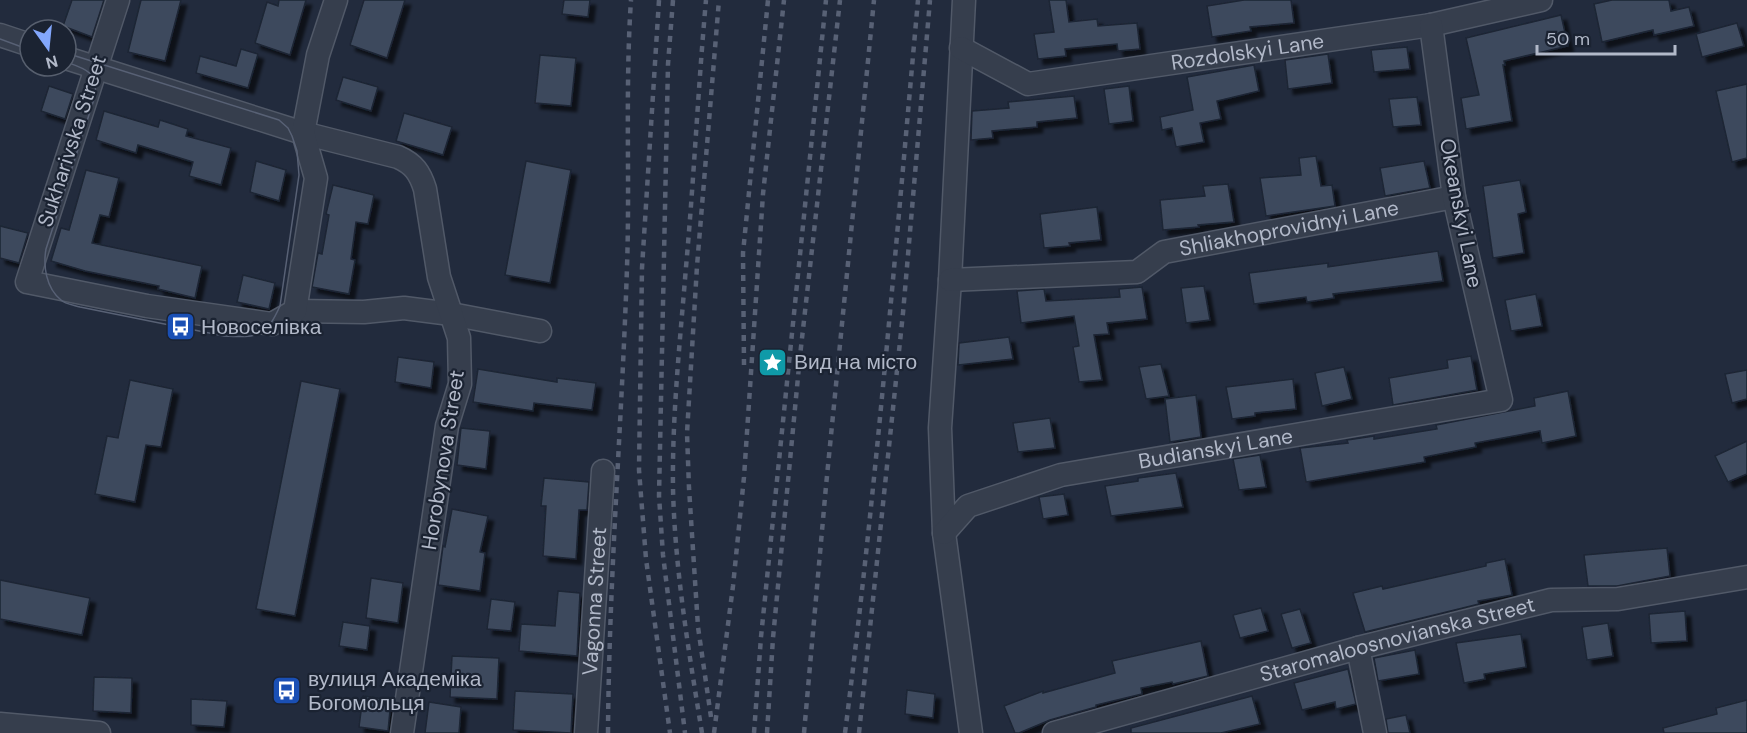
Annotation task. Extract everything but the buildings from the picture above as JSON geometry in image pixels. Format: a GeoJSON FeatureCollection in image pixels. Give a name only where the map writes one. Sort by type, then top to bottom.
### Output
{"type":"FeatureCollection","features":[{"type":"Feature","properties":{"kind":"street","name":"Sukharivska Street"},"geometry":{"type":"LineString","coordinates":[[118,0],[27,282],[147,306],[272,324],[295,311]]}},
{"type":"Feature","properties":{"kind":"street"},"geometry":{"type":"LineString","coordinates":[[336,0],[318,55],[303,133],[316,178],[295,311],[364,312],[405,308],[451,314],[540,331]]}},
{"type":"Feature","properties":{"kind":"street"},"geometry":{"type":"LineString","coordinates":[[964,0],[940,428],[944,533],[971,733]]}},
{"type":"Feature","properties":{"kind":"street","name":"Rozdolskyi Lane"},"geometry":{"type":"LineString","coordinates":[[961,48],[1028,84],[1431,25],[1541,0]]}},
{"type":"Feature","properties":{"kind":"street","name":"Okeanskyi Lane"},"geometry":{"type":"LineString","coordinates":[[1431,25],[1454,197],[1501,400]]}},
{"type":"Feature","properties":{"kind":"street"},"geometry":{"type":"LineString","coordinates":[[0,35],[18,41]]}},
{"type":"Feature","properties":{"kind":"street","name":"Horobynova Street"},"geometry":{"type":"LineString","coordinates":[[78,62],[303,133],[398,158],[409,162],[417,169],[425,189],[438,277],[459,338],[460,384],[447,426],[402,733]]}},
{"type":"Feature","properties":{"kind":"street","name":"Shliakhoprovidnyi Lane"},"geometry":{"type":"LineString","coordinates":[[950,280],[1137,272],[1164,252],[1454,197]]}},
{"type":"Feature","properties":{"kind":"street","name":"Budianskyi Lane"},"geometry":{"type":"LineString","coordinates":[[944,533],[968,506],[1062,475],[1501,400]]}},
{"type":"Feature","properties":{"kind":"street","name":"Vagonna Street"},"geometry":{"type":"LineString","coordinates":[[586,733],[603,471]]}},
{"type":"Feature","properties":{"kind":"street","name":"Staromaloosnovianska Street"},"geometry":{"type":"LineString","coordinates":[[1054,733],[1358,648],[1551,600],[1618,599],[1747,577]]}},
{"type":"Feature","properties":{"kind":"street"},"geometry":{"type":"LineString","coordinates":[[1358,648],[1375,733]]}},
{"type":"Feature","properties":{"kind":"street"},"geometry":{"type":"LineString","coordinates":[[0,724],[99,733]]}},
{"type":"Feature","properties":{"kind":"tram line"},"geometry":{"type":"LineString","coordinates":[[0,39],[18,46]]}},
{"type":"Feature","properties":{"kind":"tram line"},"geometry":{"type":"LineString","coordinates":[[78,57],[279,120],[288,128],[297,151],[299,175],[280,306],[265,330],[253,336],[224,336],[80,307],[65,302],[56,295],[47,276],[46,249],[95,96],[95,82],[89,73],[78,67]]}},
{"type":"Feature","properties":{"kind":"railway"},"geometry":{"type":"LineString","coordinates":[[608,733],[627,267],[628,67],[631,0]]}},
{"type":"Feature","properties":{"kind":"railway"},"geometry":{"type":"LineString","coordinates":[[659,0],[642,268],[639,470],[646,559],[670,733]]}},
{"type":"Feature","properties":{"kind":"railway"},"geometry":{"type":"LineString","coordinates":[[673,0],[668,64],[659,496],[663,555],[685,733]]}},
{"type":"Feature","properties":{"kind":"railway"},"geometry":{"type":"LineString","coordinates":[[702,733],[680,581],[674,520],[673,461],[677,378],[706,0]]}},
{"type":"Feature","properties":{"kind":"railway"},"geometry":{"type":"LineString","coordinates":[[711,717],[698,627],[687,433],[697,266],[719,0]]}},
{"type":"Feature","properties":{"kind":"railway"},"geometry":{"type":"LineString","coordinates":[[744,365],[743,253],[768,0]]}},
{"type":"Feature","properties":{"kind":"railway"},"geometry":{"type":"LineString","coordinates":[[714,733],[744,477],[763,194],[784,0]]}},
{"type":"Feature","properties":{"kind":"railway"},"geometry":{"type":"LineString","coordinates":[[754,733],[761,637],[826,0]]}},
{"type":"Feature","properties":{"kind":"railway"},"geometry":{"type":"LineString","coordinates":[[767,733],[773,638],[800,356],[840,0]]}},
{"type":"Feature","properties":{"kind":"railway"},"geometry":{"type":"LineString","coordinates":[[804,733],[874,0]]}},
{"type":"Feature","properties":{"kind":"railway"},"geometry":{"type":"LineString","coordinates":[[845,733],[876,459],[918,0]]}},
{"type":"Feature","properties":{"kind":"railway"},"geometry":{"type":"LineString","coordinates":[[859,733],[903,313],[930,0]]}},
{"type":"Feature","properties":{"kind":"place","name":"Новоселівка"},"geometry":{"type":"Point","coordinates":[180,327]}},
{"type":"Feature","properties":{"kind":"place","name":"Вид на місто"},"geometry":{"type":"Point","coordinates":[773,362]}},
{"type":"Feature","properties":{"kind":"place","name":"вулиця Академіка Богомольця"},"geometry":{"type":"Point","coordinates":[287,691]}}]}
